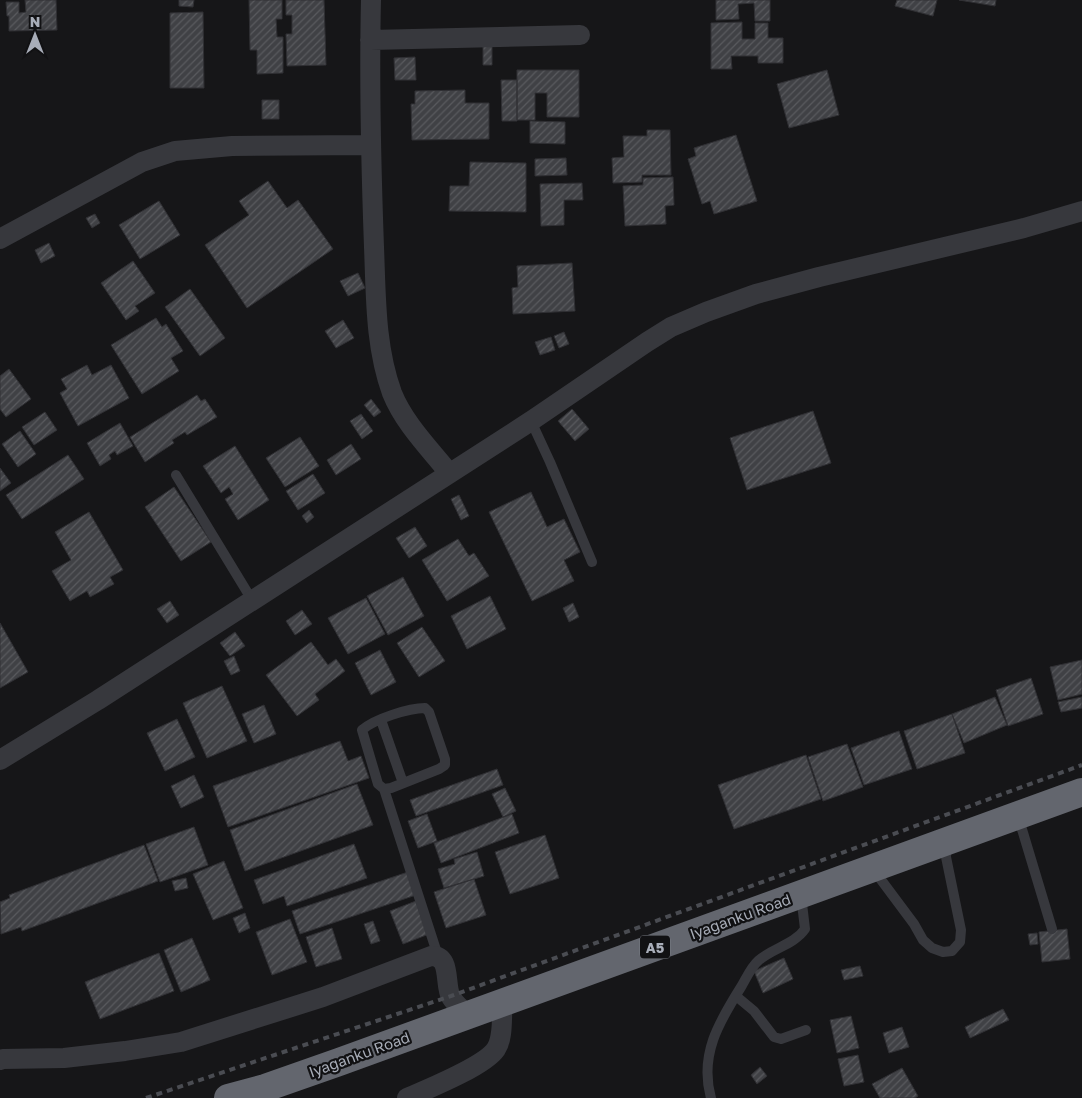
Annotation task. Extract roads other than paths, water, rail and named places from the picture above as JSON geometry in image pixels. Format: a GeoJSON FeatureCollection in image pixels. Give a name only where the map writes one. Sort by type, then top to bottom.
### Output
{"type":"FeatureCollection","features":[{"type":"Feature","properties":{"kind":"highway","name":"Iyaganku Road"},"geometry":{"type":"LineString","coordinates":[[228,1098],[265,1088],[1082,792]]}},
{"type":"Feature","properties":{"kind":"street"},"geometry":{"type":"LineString","coordinates":[[371,0],[370,145],[378,326],[382,362],[393,394],[410,425],[449,473]]}},
{"type":"Feature","properties":{"kind":"street"},"geometry":{"type":"LineString","coordinates":[[370,40],[580,35]]}},
{"type":"Feature","properties":{"kind":"street"},"geometry":{"type":"LineString","coordinates":[[3,231],[142,162],[175,151],[232,146],[370,145]]}},
{"type":"Feature","properties":{"kind":"street"},"geometry":{"type":"LineString","coordinates":[[0,760],[98,700],[531,421],[671,327],[756,294],[1024,228],[1082,211]]}},
{"type":"Feature","properties":{"kind":"street"},"geometry":{"type":"LineString","coordinates":[[1,1055],[64,1058],[181,1042],[323,997],[431,956],[438,956],[442,959],[445,964],[451,996],[467,1015]]}},
{"type":"Feature","properties":{"kind":"street"},"geometry":{"type":"LineString","coordinates":[[408,1098],[465,1072],[496,1049],[500,1037],[502,1002]]}},
{"type":"Feature","properties":{"kind":"lane"},"geometry":{"type":"LineString","coordinates":[[531,421],[592,562]]}},
{"type":"Feature","properties":{"kind":"lane"},"geometry":{"type":"LineString","coordinates":[[176,475],[252,600]]}},
{"type":"Feature","properties":{"kind":"lane"},"geometry":{"type":"LineString","coordinates":[[384,789],[439,769],[445,764],[429,712],[425,708],[417,708],[381,720],[362,730],[378,784],[384,789],[438,956]]}},
{"type":"Feature","properties":{"kind":"lane"},"geometry":{"type":"LineString","coordinates":[[381,720],[403,783]]}},
{"type":"Feature","properties":{"kind":"lane"},"geometry":{"type":"LineString","coordinates":[[1018,815],[1052,929]]}},
{"type":"Feature","properties":{"kind":"lane"},"geometry":{"type":"LineString","coordinates":[[873,868],[924,940],[932,948],[943,952],[952,951],[960,942],[961,930],[946,857],[947,841]]}},
{"type":"Feature","properties":{"kind":"lane"},"geometry":{"type":"LineString","coordinates":[[711,1098],[708,1072],[712,1038],[757,961],[794,939],[805,929],[801,894]]}},
{"type":"Feature","properties":{"kind":"lane"},"geometry":{"type":"LineString","coordinates":[[736,996],[754,1011],[774,1037],[781,1039],[806,1030]]}},
{"type":"Feature","properties":{"kind":"railway"},"geometry":{"type":"LineString","coordinates":[[146,1098],[451,996],[1082,765]]}}]}
